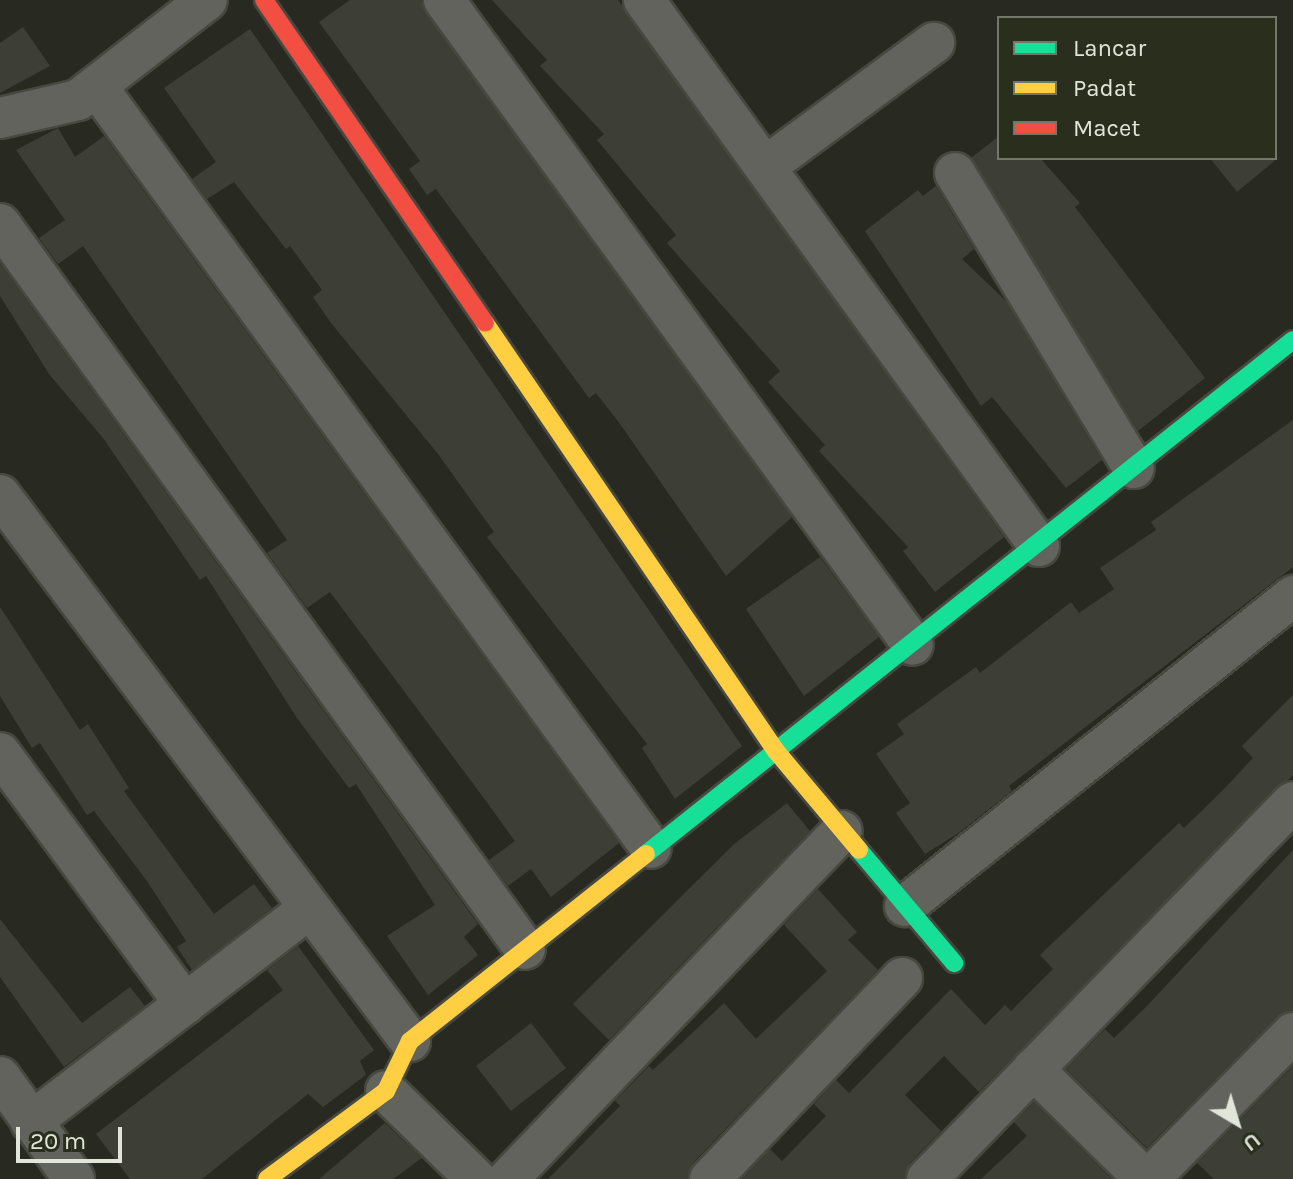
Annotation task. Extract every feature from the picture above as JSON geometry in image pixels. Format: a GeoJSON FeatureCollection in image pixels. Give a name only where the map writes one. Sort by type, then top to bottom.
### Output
{"type":"FeatureCollection","features":[{"type":"Feature","properties":{"kind":"street"},"geometry":{"type":"LineString","coordinates":[[0,118],[78,100],[207,0]]}},
{"type":"Feature","properties":{"kind":"street"},"geometry":{"type":"LineString","coordinates":[[444,0],[913,645]]}},
{"type":"Feature","properties":{"kind":"street"},"geometry":{"type":"LineString","coordinates":[[644,0],[1039,546]]}},
{"type":"Feature","properties":{"kind":"street"},"geometry":{"type":"LineString","coordinates":[[274,4],[776,751],[954,963]]}},
{"type":"Feature","properties":{"kind":"street"},"geometry":{"type":"LineString","coordinates":[[765,167],[934,43]]}},
{"type":"Feature","properties":{"kind":"street"},"geometry":{"type":"LineString","coordinates":[[97,87],[651,848]]}},
{"type":"Feature","properties":{"kind":"street"},"geometry":{"type":"LineString","coordinates":[[955,173],[1134,468]]}},
{"type":"Feature","properties":{"kind":"street"},"geometry":{"type":"LineString","coordinates":[[0,224],[525,949]]}},
{"type":"Feature","properties":{"kind":"street"},"geometry":{"type":"LineString","coordinates":[[267,1179],[386,1091],[410,1041],[651,848],[1039,546],[1293,340]]}},
{"type":"Feature","properties":{"kind":"street"},"geometry":{"type":"LineString","coordinates":[[0,495],[410,1041]]}},
{"type":"Feature","properties":{"kind":"street"},"geometry":{"type":"LineString","coordinates":[[905,906],[1293,596]]}},
{"type":"Feature","properties":{"kind":"street"},"geometry":{"type":"LineString","coordinates":[[0,753],[185,1004]]}},
{"type":"Feature","properties":{"kind":"street"},"geometry":{"type":"LineString","coordinates":[[927,1179],[1293,802]]}},
{"type":"Feature","properties":{"kind":"street"},"geometry":{"type":"LineString","coordinates":[[508,1179],[842,831]]}},
{"type":"Feature","properties":{"kind":"street"},"geometry":{"type":"LineString","coordinates":[[31,1122],[309,909]]}},
{"type":"Feature","properties":{"kind":"street"},"geometry":{"type":"LineString","coordinates":[[710,1179],[902,978]]}},
{"type":"Feature","properties":{"kind":"street"},"geometry":{"type":"LineString","coordinates":[[1033,1069],[1147,1179],[1293,1033]]}},
{"type":"Feature","properties":{"kind":"street"},"geometry":{"type":"LineString","coordinates":[[0,1077],[73,1179]]}},
{"type":"Feature","properties":{"kind":"street"},"geometry":{"type":"LineString","coordinates":[[386,1091],[476,1179]]}},
{"type":"Feature","properties":{"kind":"building"},"geometry":{"type":"Polygon","coordinates":[[[350,0],[421,0],[792,517],[726,576],[596,393],[589,398],[436,189],[427,195],[409,169],[420,161],[319,22],[350,0]]]}},
{"type":"Feature","properties":{"kind":"building"},"geometry":{"type":"Polygon","coordinates":[[[492,0],[618,0],[1004,537],[935,592],[903,551],[908,547],[819,451],[825,445],[768,382],[780,371],[667,243],[676,235],[597,140],[604,134],[540,66],[547,60],[492,0]]]}},
{"type":"Feature","properties":{"kind":"building"},"geometry":{"type":"Polygon","coordinates":[[[23,27],[50,66],[0,93],[0,43],[23,27]]]}},
{"type":"Feature","properties":{"kind":"building"},"geometry":{"type":"Polygon","coordinates":[[[250,29],[742,746],[675,799],[642,748],[647,744],[487,537],[494,532],[438,454],[331,323],[313,297],[322,290],[290,246],[286,249],[234,182],[207,199],[192,179],[216,162],[164,88],[250,29]]]}},
{"type":"Feature","properties":{"kind":"building"},"geometry":{"type":"Polygon","coordinates":[[[58,128],[75,157],[104,136],[619,843],[551,897],[531,869],[508,886],[489,860],[515,841],[330,592],[307,608],[267,553],[287,540],[83,246],[58,264],[39,238],[65,220],[16,150],[58,128]]]}},
{"type":"Feature","properties":{"kind":"building"},"geometry":{"type":"Polygon","coordinates":[[[997,138],[997,160],[1042,160],[1080,203],[1075,207],[1205,378],[1138,431],[971,158],[997,138]]]}},
{"type":"Feature","properties":{"kind":"building"},"geometry":{"type":"Polygon","coordinates":[[[1212,160],[1276,160],[1237,192],[1212,160]]]}},
{"type":"Feature","properties":{"kind":"building"},"geometry":{"type":"Polygon","coordinates":[[[936,186],[974,249],[962,259],[1007,302],[1102,460],[1066,488],[992,397],[981,406],[865,231],[918,190],[923,196],[936,186]]]}},
{"type":"Feature","properties":{"kind":"building"},"geometry":{"type":"Polygon","coordinates":[[[0,263],[478,924],[464,937],[478,955],[428,995],[387,936],[435,905],[356,784],[349,788],[297,718],[206,576],[200,580],[103,438],[49,374],[0,296],[0,263]]]}},
{"type":"Feature","properties":{"kind":"building"},"geometry":{"type":"Polygon","coordinates":[[[1293,420],[1293,567],[1009,786],[1012,791],[960,832],[925,854],[896,813],[910,803],[876,754],[904,734],[897,724],[976,667],[980,673],[1071,602],[1079,613],[1114,589],[1100,568],[1156,530],[1151,522],[1293,420]]]}},
{"type":"Feature","properties":{"kind":"building"},"geometry":{"type":"Polygon","coordinates":[[[820,557],[879,637],[804,696],[746,609],[820,557]]]}},
{"type":"Feature","properties":{"kind":"building"},"geometry":{"type":"Polygon","coordinates":[[[0,607],[80,730],[88,724],[129,788],[124,791],[214,914],[254,884],[272,908],[192,970],[177,947],[186,941],[147,881],[94,811],[87,815],[40,743],[32,748],[0,696],[0,607]]]}},
{"type":"Feature","properties":{"kind":"building"},"geometry":{"type":"Polygon","coordinates":[[[1293,695],[1293,775],[979,1092],[944,1056],[905,1095],[941,1131],[910,1163],[905,1179],[742,1179],[770,1149],[782,1161],[826,1116],[814,1104],[836,1080],[849,1093],[951,989],[985,1025],[1005,1005],[1011,1011],[1053,969],[1040,955],[1179,823],[1184,828],[1223,790],[1253,758],[1242,746],[1293,695]]]}},
{"type":"Feature","properties":{"kind":"building"},"geometry":{"type":"Polygon","coordinates":[[[787,803],[810,831],[609,1040],[573,1004],[733,845],[787,803]]]}},
{"type":"Feature","properties":{"kind":"building"},"geometry":{"type":"Polygon","coordinates":[[[1293,850],[1293,1011],[1277,1017],[1147,1148],[1066,1069],[1105,1029],[1114,1038],[1293,850]]]}},
{"type":"Feature","properties":{"kind":"building"},"geometry":{"type":"Polygon","coordinates":[[[818,889],[857,932],[848,940],[878,970],[693,1163],[688,1179],[548,1179],[620,1106],[615,1101],[649,1066],[653,1070],[724,1003],[756,1039],[827,971],[784,925],[818,889]]]}},
{"type":"Feature","properties":{"kind":"building"},"geometry":{"type":"Polygon","coordinates":[[[0,919],[82,1023],[130,987],[145,1006],[64,1067],[0,977],[0,919]]]}},
{"type":"Feature","properties":{"kind":"building"},"geometry":{"type":"Polygon","coordinates":[[[298,946],[374,1050],[360,1061],[366,1075],[323,1107],[308,1094],[202,1179],[130,1179],[96,1134],[283,990],[267,970],[298,946]]]}},
{"type":"Feature","properties":{"kind":"building"},"geometry":{"type":"Polygon","coordinates":[[[531,1023],[566,1068],[511,1111],[476,1066],[531,1023]]]}},
{"type":"Feature","properties":{"kind":"building"},"geometry":{"type":"Polygon","coordinates":[[[1293,1066],[1293,1179],[1214,1179],[1197,1163],[1293,1066]]]}},
{"type":"Feature","properties":{"kind":"building"},"geometry":{"type":"Polygon","coordinates":[[[1034,1102],[1112,1179],[981,1179],[1027,1136],[1014,1122],[1034,1102]]]}},
{"type":"Feature","properties":{"kind":"building"},"geometry":{"type":"Polygon","coordinates":[[[385,1123],[422,1158],[393,1179],[319,1179],[385,1123]]]}},
{"type":"Feature","properties":{"kind":"traffic: fast"},"geometry":{"type":"LineString","coordinates":[[646,854],[1293,340]]}},
{"type":"Feature","properties":{"kind":"traffic: fast"},"geometry":{"type":"LineString","coordinates":[[859,850],[954,963]]}},
{"type":"Feature","properties":{"kind":"traffic: slow"},"geometry":{"type":"LineString","coordinates":[[485,323],[776,751],[859,850]]}},
{"type":"Feature","properties":{"kind":"traffic: slow"},"geometry":{"type":"LineString","coordinates":[[267,1179],[386,1091],[410,1041],[646,854]]}},
{"type":"Feature","properties":{"kind":"traffic: jam"},"geometry":{"type":"LineString","coordinates":[[264,0],[485,323]]}}]}
